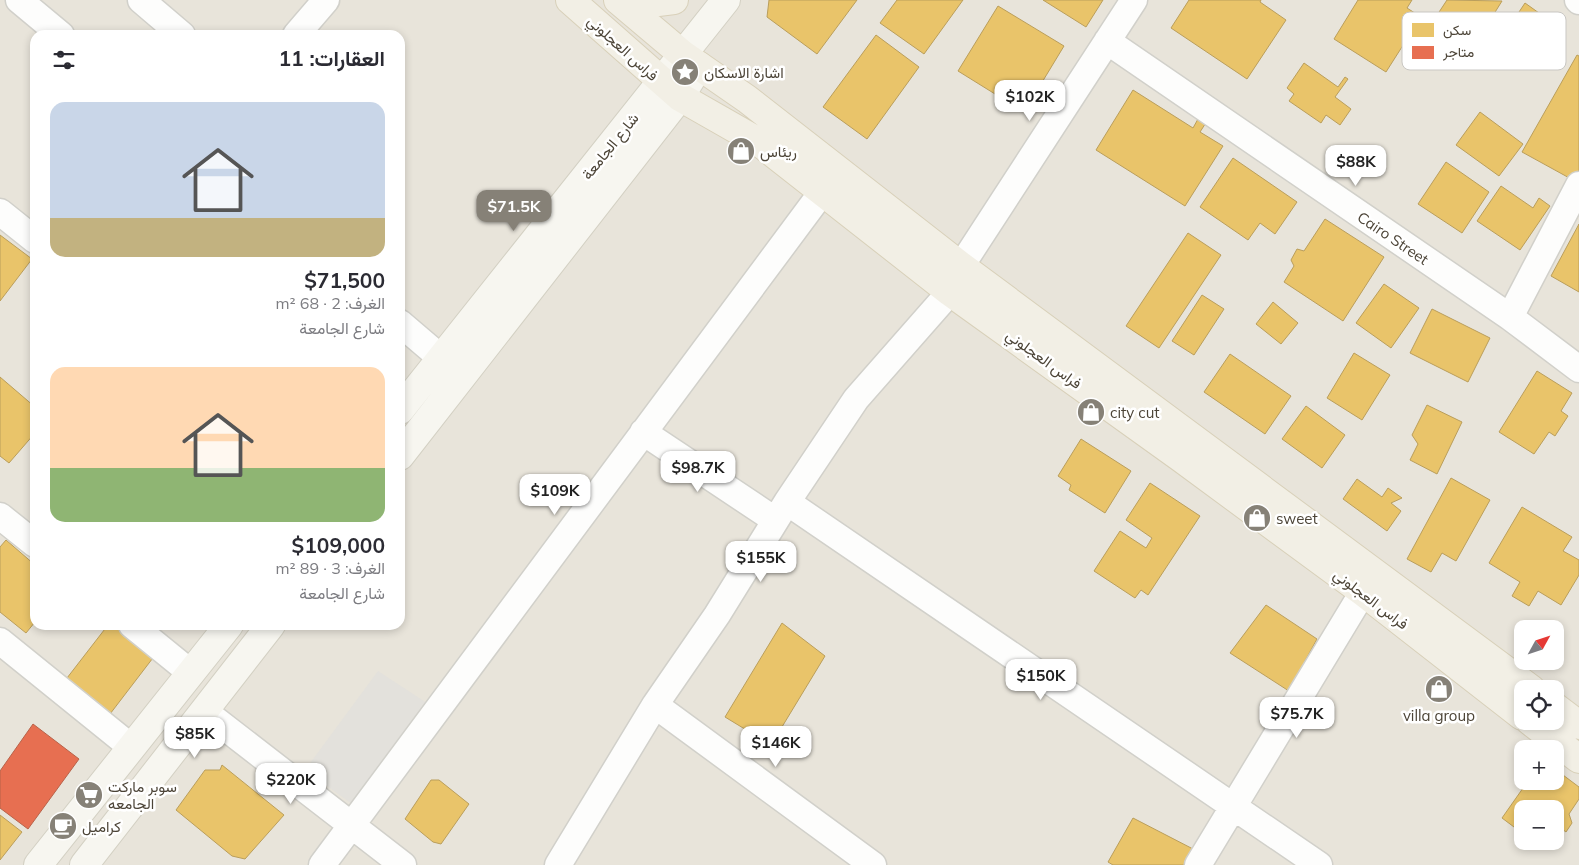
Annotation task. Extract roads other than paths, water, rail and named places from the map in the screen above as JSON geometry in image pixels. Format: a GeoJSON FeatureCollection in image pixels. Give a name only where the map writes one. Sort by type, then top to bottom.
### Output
{"type":"FeatureCollection","features":[{"type":"Feature","properties":{"kind":"main road","name":"فراس العجلوني"},"geometry":{"type":"LineString","coordinates":[[570,0],[671,90],[759,142],[950,292],[1363,592],[1514,710]]}},
{"type":"Feature","properties":{"kind":"main road"},"geometry":{"type":"LineString","coordinates":[[622,3],[674,0]]}},
{"type":"Feature","properties":{"kind":"main road","name":"شارع الجامعة"},"geometry":{"type":"LineString","coordinates":[[405,449],[671,90],[726,0]]}},
{"type":"Feature","properties":{"kind":"main road","name":"فراس العجلوني"},"geometry":{"type":"LineString","coordinates":[[622,3],[690,60],[747,99],[961,266],[1519,680]]}},
{"type":"Feature","properties":{"kind":"main road","name":"شارع الجامعة"},"geometry":{"type":"LineString","coordinates":[[405,404],[441,358],[671,90]]}},
{"type":"Feature","properties":{"kind":"main road"},"geometry":{"type":"LineString","coordinates":[[38,865],[225,630]]}},
{"type":"Feature","properties":{"kind":"main road"},"geometry":{"type":"LineString","coordinates":[[84,865],[266,630]]}},
{"type":"Feature","properties":{"kind":"main road"},"geometry":{"type":"LineString","coordinates":[[1564,713],[1579,724]]}},
{"type":"Feature","properties":{"kind":"main road"},"geometry":{"type":"LineString","coordinates":[[1542,730],[1579,759]]}},
{"type":"Feature","properties":{"kind":"street"},"geometry":{"type":"LineString","coordinates":[[19,0],[54,30]]}},
{"type":"Feature","properties":{"kind":"street"},"geometry":{"type":"LineString","coordinates":[[141,0],[176,30]]}},
{"type":"Feature","properties":{"kind":"street"},"geometry":{"type":"LineString","coordinates":[[300,30],[326,0]]}},
{"type":"Feature","properties":{"kind":"street"},"geometry":{"type":"LineString","coordinates":[[961,266],[1134,0]]}},
{"type":"Feature","properties":{"kind":"street","name":"Cairo Street"},"geometry":{"type":"LineString","coordinates":[[1107,41],[1510,317],[1579,369]]}},
{"type":"Feature","properties":{"kind":"street"},"geometry":{"type":"LineString","coordinates":[[1510,317],[1579,185]]}},
{"type":"Feature","properties":{"kind":"street"},"geometry":{"type":"LineString","coordinates":[[322,865],[823,191]]}},
{"type":"Feature","properties":{"kind":"street"},"geometry":{"type":"LineString","coordinates":[[0,212],[30,236]]}},
{"type":"Feature","properties":{"kind":"street"},"geometry":{"type":"LineString","coordinates":[[558,865],[655,705],[717,615],[781,511],[856,399],[950,292]]}},
{"type":"Feature","properties":{"kind":"street"},"geometry":{"type":"LineString","coordinates":[[405,327],[441,358]]}},
{"type":"Feature","properties":{"kind":"street"},"geometry":{"type":"LineString","coordinates":[[643,432],[781,511],[1319,865]]}},
{"type":"Feature","properties":{"kind":"street"},"geometry":{"type":"LineString","coordinates":[[0,516],[30,540]]}},
{"type":"Feature","properties":{"kind":"street"},"geometry":{"type":"LineString","coordinates":[[1198,865],[1231,806],[1363,592]]}},
{"type":"Feature","properties":{"kind":"street"},"geometry":{"type":"LineString","coordinates":[[138,630],[191,673]]}},
{"type":"Feature","properties":{"kind":"street"},"geometry":{"type":"LineString","coordinates":[[0,641],[131,746]]}},
{"type":"Feature","properties":{"kind":"street"},"geometry":{"type":"LineString","coordinates":[[655,705],[873,865]]}},
{"type":"Feature","properties":{"kind":"street"},"geometry":{"type":"LineString","coordinates":[[204,711],[403,865]]}},
{"type":"Feature","properties":{"kind":"place","name":"اشارة الاسكان"},"geometry":{"type":"Point","coordinates":[685,72]}},
{"type":"Feature","properties":{"kind":"place","name":"ريئاس"},"geometry":{"type":"Point","coordinates":[741,151]}},
{"type":"Feature","properties":{"kind":"place","name":"city cut"},"geometry":{"type":"Point","coordinates":[1091,412]}},
{"type":"Feature","properties":{"kind":"place","name":"sweet"},"geometry":{"type":"Point","coordinates":[1257,518]}},
{"type":"Feature","properties":{"kind":"place","name":"villa group"},"geometry":{"type":"Point","coordinates":[1439,689]}},
{"type":"Feature","properties":{"kind":"place","name":"سوبر ماركت الجامعه"},"geometry":{"type":"Point","coordinates":[89,795]}},
{"type":"Feature","properties":{"kind":"place","name":"كراميل"},"geometry":{"type":"Point","coordinates":[63,826]}}]}
